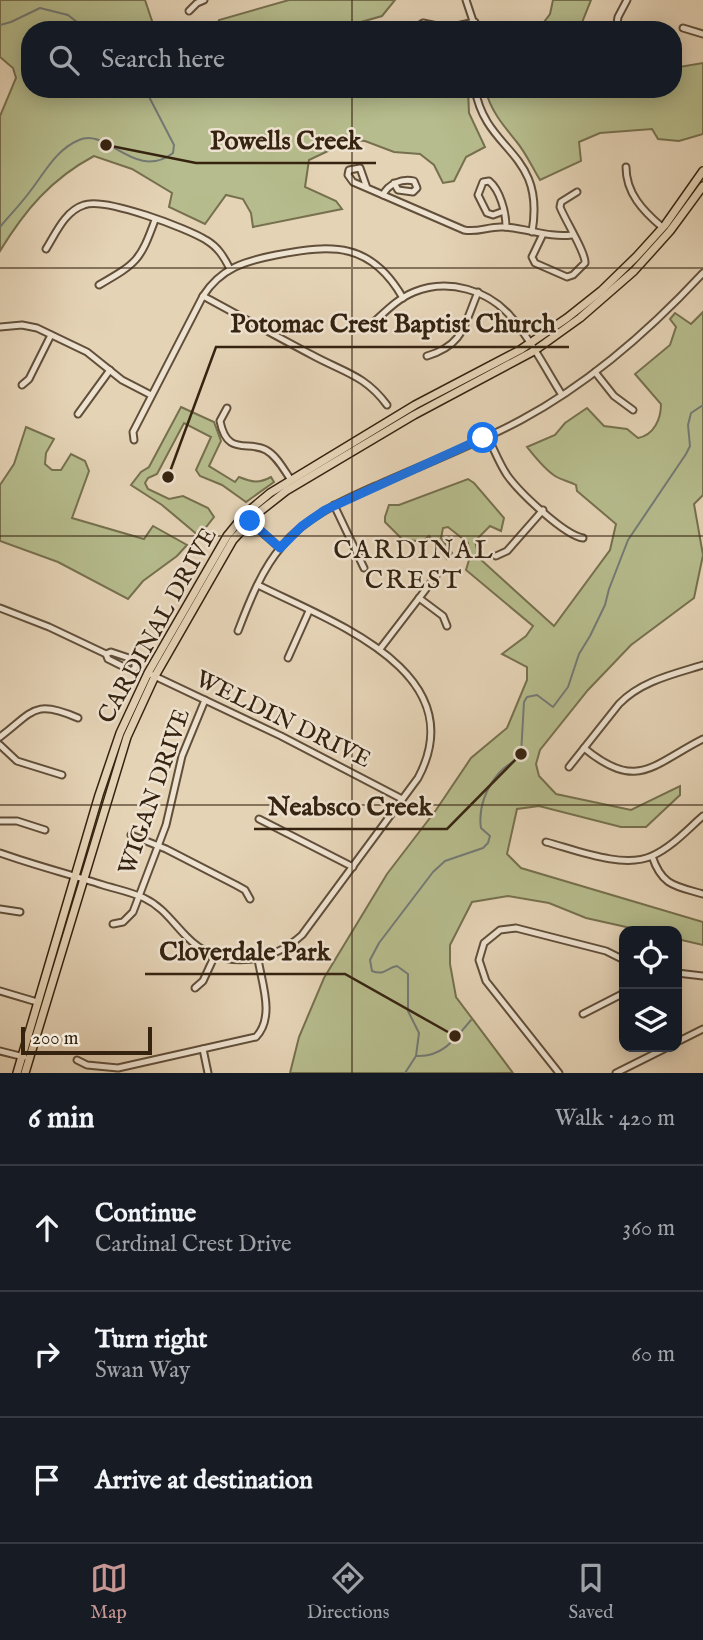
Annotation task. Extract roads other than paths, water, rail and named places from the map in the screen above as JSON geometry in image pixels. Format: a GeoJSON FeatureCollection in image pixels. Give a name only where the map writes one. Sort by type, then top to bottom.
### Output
{"type":"FeatureCollection","features":[{"type":"Feature","properties":{"kind":"main road","name":"CARDINAL DRIVE"},"geometry":{"type":"LineString","coordinates":[[17,1073],[25,1057],[79,877],[110,759],[131,707],[151,675],[212,558],[270,492],[415,405],[532,347],[601,291],[636,257],[663,227],[703,171]]}},
{"type":"Feature","properties":{"kind":"main road","name":"CARDINAL DRIVE"},"geometry":{"type":"LineString","coordinates":[[246,518],[377,436],[580,318],[634,271],[670,231],[703,186]]}},
{"type":"Feature","properties":{"kind":"main road","name":"CARDINAL DRIVE"},"geometry":{"type":"LineString","coordinates":[[25,1073],[25,1057],[37,1002],[79,877]]}},
{"type":"Feature","properties":{"kind":"street"},"geometry":{"type":"LineString","coordinates":[[189,11],[204,0]]}},
{"type":"Feature","properties":{"kind":"street"},"geometry":{"type":"LineString","coordinates":[[466,0],[473,21]]}},
{"type":"Feature","properties":{"kind":"street"},"geometry":{"type":"LineString","coordinates":[[617,21],[627,0]]}},
{"type":"Feature","properties":{"kind":"street"},"geometry":{"type":"LineString","coordinates":[[683,28],[703,34]]}},
{"type":"Feature","properties":{"kind":"street"},"geometry":{"type":"LineString","coordinates":[[477,98],[487,123],[520,161],[529,177],[535,203],[532,232]]}},
{"type":"Feature","properties":{"kind":"street"},"geometry":{"type":"LineString","coordinates":[[626,167],[626,179],[642,211],[663,227]]}},
{"type":"Feature","properties":{"kind":"street"},"geometry":{"type":"LineString","coordinates":[[504,211],[494,215],[487,213],[479,199],[483,182],[489,181],[493,184],[504,211],[506,227]]}},
{"type":"Feature","properties":{"kind":"street"},"geometry":{"type":"LineString","coordinates":[[383,195],[387,187],[394,183]]}},
{"type":"Feature","properties":{"kind":"street"},"geometry":{"type":"LineString","coordinates":[[367,188],[464,230],[506,227],[543,234],[572,235]]}},
{"type":"Feature","properties":{"kind":"street"},"geometry":{"type":"LineString","coordinates":[[543,234],[532,257],[534,261],[567,277],[573,275],[586,260],[560,207],[561,202],[577,192]]}},
{"type":"Feature","properties":{"kind":"street"},"geometry":{"type":"LineString","coordinates":[[46,249],[68,215],[77,208],[89,203],[107,204],[205,239],[217,249],[230,269]]}},
{"type":"Feature","properties":{"kind":"street"},"geometry":{"type":"LineString","coordinates":[[99,285],[137,261],[155,220]]}},
{"type":"Feature","properties":{"kind":"street"},"geometry":{"type":"LineString","coordinates":[[134,440],[133,432],[203,296],[216,279],[230,269],[256,259],[312,248],[341,249],[358,254],[375,264],[387,275],[403,298]]}},
{"type":"Feature","properties":{"kind":"street"},"geometry":{"type":"LineString","coordinates":[[238,631],[258,585],[280,548],[302,526],[334,505],[488,436],[562,395],[595,372],[659,319],[703,273]]}},
{"type":"Feature","properties":{"kind":"street"},"geometry":{"type":"LineString","coordinates":[[375,321],[403,298],[421,289],[459,287],[478,292],[505,310],[562,395]]}},
{"type":"Feature","properties":{"kind":"street"},"geometry":{"type":"LineString","coordinates":[[427,356],[442,351],[455,342],[478,292]]}},
{"type":"Feature","properties":{"kind":"street"},"geometry":{"type":"LineString","coordinates":[[203,296],[322,360],[360,377],[387,405]]}},
{"type":"Feature","properties":{"kind":"street"},"geometry":{"type":"LineString","coordinates":[[0,327],[22,325],[51,335],[87,352],[122,380],[151,395]]}},
{"type":"Feature","properties":{"kind":"street"},"geometry":{"type":"LineString","coordinates":[[22,385],[29,379],[51,335]]}},
{"type":"Feature","properties":{"kind":"street"},"geometry":{"type":"LineString","coordinates":[[78,414],[110,370]]}},
{"type":"Feature","properties":{"kind":"street"},"geometry":{"type":"LineString","coordinates":[[595,372],[614,396],[633,410]]}},
{"type":"Feature","properties":{"kind":"street"},"geometry":{"type":"LineString","coordinates":[[227,408],[221,418],[221,426],[233,444],[260,447],[270,452],[291,480]]}},
{"type":"Feature","properties":{"kind":"street"},"geometry":{"type":"LineString","coordinates":[[488,436],[508,477],[522,493],[573,535],[583,538]]}},
{"type":"Feature","properties":{"kind":"street"},"geometry":{"type":"LineString","coordinates":[[334,505],[364,568]]}},
{"type":"Feature","properties":{"kind":"street"},"geometry":{"type":"LineString","coordinates":[[496,556],[507,551],[542,510]]}},
{"type":"Feature","properties":{"kind":"street"},"geometry":{"type":"LineString","coordinates":[[246,518],[280,548]]}},
{"type":"Feature","properties":{"kind":"street"},"geometry":{"type":"LineString","coordinates":[[380,649],[436,576]]}},
{"type":"Feature","properties":{"kind":"street"},"geometry":{"type":"LineString","coordinates":[[0,853],[139,896],[162,909],[194,943],[215,955],[234,959],[258,959],[281,951],[302,934],[418,778],[430,743],[430,721],[416,687],[403,670],[380,649],[354,631],[258,585]]}},
{"type":"Feature","properties":{"kind":"street"},"geometry":{"type":"LineString","coordinates":[[419,598],[443,617],[447,625]]}},
{"type":"Feature","properties":{"kind":"street"},"geometry":{"type":"LineString","coordinates":[[0,608],[49,626],[106,654],[108,659],[128,669],[135,668],[135,661],[110,652],[106,654]]}},
{"type":"Feature","properties":{"kind":"street"},"geometry":{"type":"LineString","coordinates":[[288,658],[309,611]]}},
{"type":"Feature","properties":{"kind":"street"},"geometry":{"type":"LineString","coordinates":[[569,767],[619,704],[634,692],[659,679],[703,665]]}},
{"type":"Feature","properties":{"kind":"street","name":"WELDIN DRIVE"},"geometry":{"type":"LineString","coordinates":[[151,675],[282,736],[402,799]]}},
{"type":"Feature","properties":{"kind":"street","name":"WIGAN DRIVE"},"geometry":{"type":"LineString","coordinates":[[113,924],[123,922],[131,916],[166,825],[181,756],[205,700]]}},
{"type":"Feature","properties":{"kind":"street"},"geometry":{"type":"LineString","coordinates":[[0,737],[42,708],[57,709],[78,718]]}},
{"type":"Feature","properties":{"kind":"street"},"geometry":{"type":"LineString","coordinates":[[584,748],[614,769],[638,772],[658,765],[703,739]]}},
{"type":"Feature","properties":{"kind":"street"},"geometry":{"type":"LineString","coordinates":[[0,745],[17,761],[62,775]]}},
{"type":"Feature","properties":{"kind":"street"},"geometry":{"type":"LineString","coordinates":[[546,842],[622,861],[637,861],[652,856],[673,843],[703,816]]}},
{"type":"Feature","properties":{"kind":"street"},"geometry":{"type":"LineString","coordinates":[[259,819],[353,867]]}},
{"type":"Feature","properties":{"kind":"street"},"geometry":{"type":"LineString","coordinates":[[0,821],[11,820],[45,830]]}},
{"type":"Feature","properties":{"kind":"street"},"geometry":{"type":"LineString","coordinates":[[131,835],[236,885],[245,890],[250,899]]}},
{"type":"Feature","properties":{"kind":"street"},"geometry":{"type":"LineString","coordinates":[[652,856],[658,872],[666,881],[703,894]]}},
{"type":"Feature","properties":{"kind":"street"},"geometry":{"type":"LineString","coordinates":[[0,909],[20,912]]}},
{"type":"Feature","properties":{"kind":"street"},"geometry":{"type":"LineString","coordinates":[[559,1073],[486,981],[479,960],[484,943],[495,933],[516,928],[606,951],[619,958]]}},
{"type":"Feature","properties":{"kind":"street"},"geometry":{"type":"LineString","coordinates":[[195,988],[203,981],[215,955]]}},
{"type":"Feature","properties":{"kind":"street"},"geometry":{"type":"LineString","coordinates":[[77,1060],[87,1065],[118,1068],[256,1037],[264,1027],[267,1016],[258,959]]}},
{"type":"Feature","properties":{"kind":"street"},"geometry":{"type":"LineString","coordinates":[[682,974],[703,976]]}},
{"type":"Feature","properties":{"kind":"street"},"geometry":{"type":"LineString","coordinates":[[0,991],[37,1002]]}},
{"type":"Feature","properties":{"kind":"street"},"geometry":{"type":"LineString","coordinates":[[583,1014],[619,996]]}},
{"type":"Feature","properties":{"kind":"street"},"geometry":{"type":"LineString","coordinates":[[682,1040],[703,1029]]}},
{"type":"Feature","properties":{"kind":"street"},"geometry":{"type":"LineString","coordinates":[[202,1049],[208,1073]]}},
{"type":"Feature","properties":{"kind":"street"},"geometry":{"type":"LineString","coordinates":[[0,1051],[25,1057]]}},
{"type":"Feature","properties":{"kind":"street"},"geometry":{"type":"LineString","coordinates":[[616,1073],[658,1052]]}},
{"type":"Feature","properties":{"kind":"waterway"},"geometry":{"type":"LineString","coordinates":[[0,25],[40,8],[68,15],[76,21]]}},
{"type":"Feature","properties":{"kind":"waterway"},"geometry":{"type":"LineString","coordinates":[[0,227],[50,163],[63,150],[79,140],[90,138],[100,141],[146,161],[159,160],[173,153],[174,145],[150,98]]}},
{"type":"Feature","properties":{"kind":"waterway"},"geometry":{"type":"LineString","coordinates":[[405,1073],[416,1056],[419,1033],[408,1011],[408,974],[397,966],[383,972],[372,971],[370,960],[379,943],[433,872],[445,861],[483,848],[488,843],[490,836],[481,828],[482,806],[494,779],[521,754],[524,702],[527,697],[537,695],[553,707],[568,687],[579,654],[605,605],[628,540],[686,454],[690,446],[688,425],[691,413],[703,405]]}},
{"type":"Feature","properties":{"kind":"waterway"},"geometry":{"type":"LineString","coordinates":[[417,1056],[442,1050],[471,1020]]}},
{"type":"Feature","properties":{"kind":"place","name":"Powells Creek"},"geometry":{"type":"Point","coordinates":[106,145]}},
{"type":"Feature","properties":{"kind":"place","name":"Potomac Crest Baptist Church"},"geometry":{"type":"Point","coordinates":[168,477]}},
{"type":"Feature","properties":{"kind":"place","name":"Neabsco Creek"},"geometry":{"type":"Point","coordinates":[521,754]}},
{"type":"Feature","properties":{"kind":"place","name":"Cloverdale Park"},"geometry":{"type":"Point","coordinates":[455,1036]}},
{"type":"Feature","properties":{"kind":"district","name":"CARDINAL CREST"},"geometry":{"type":"Point","coordinates":[414,565]}}]}
